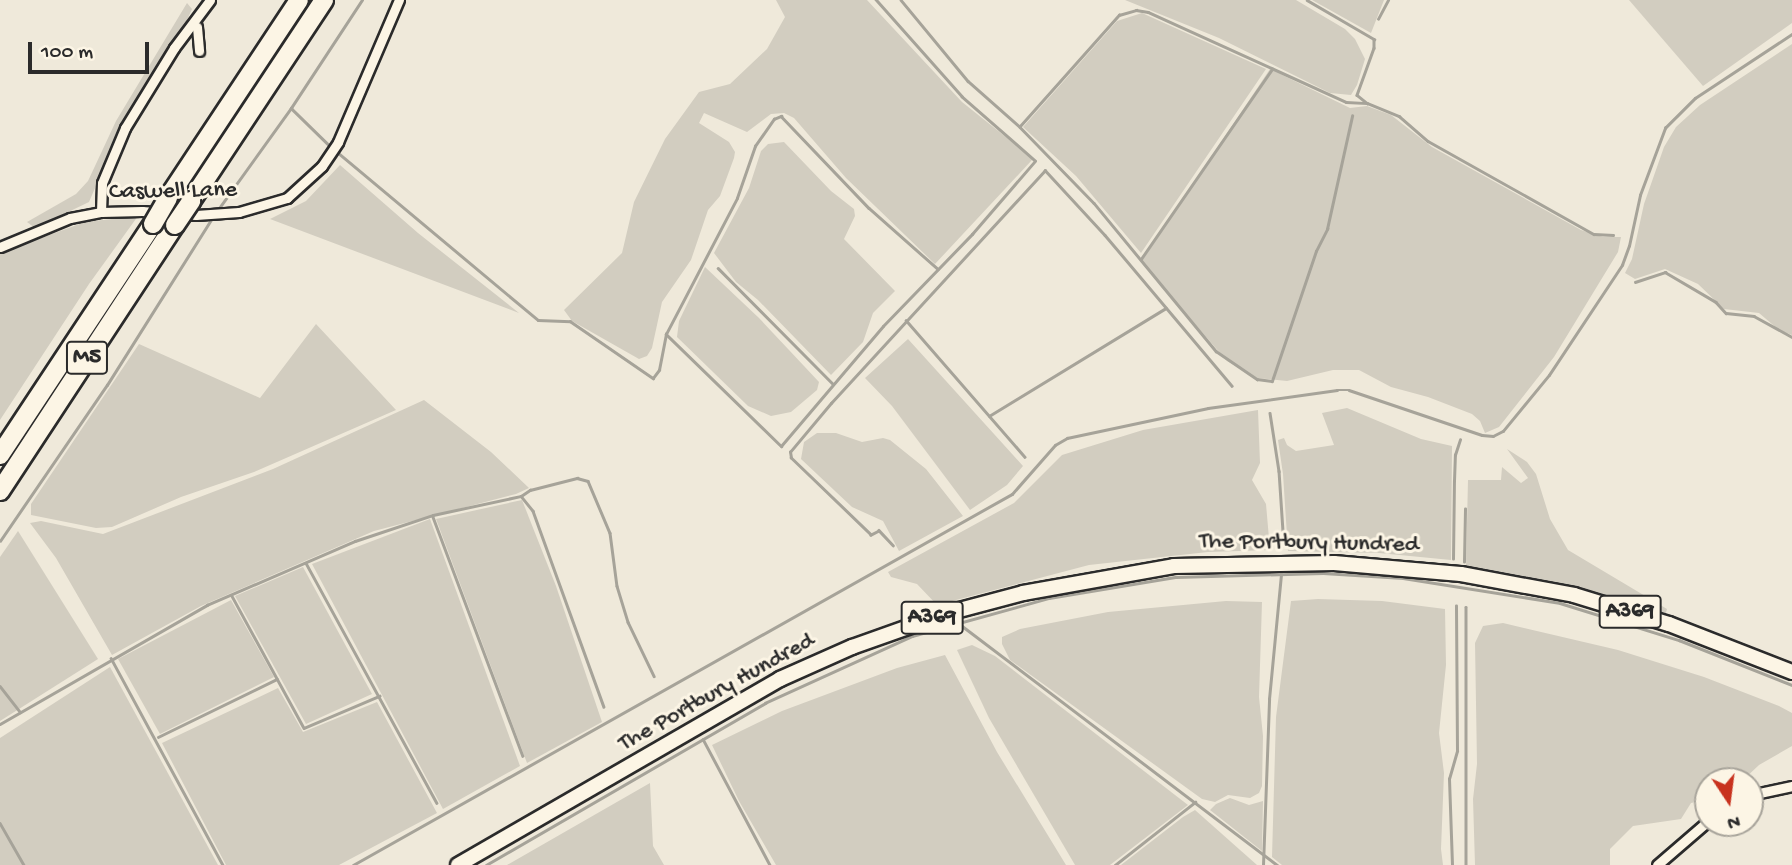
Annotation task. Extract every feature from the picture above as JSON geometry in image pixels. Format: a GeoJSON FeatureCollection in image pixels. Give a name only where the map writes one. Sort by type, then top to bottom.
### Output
{"type":"FeatureCollection","features":[{"type":"Feature","properties":{"kind":"highway","name":"M5"},"geometry":{"type":"LineString","coordinates":[[0,455],[299,0]]}},
{"type":"Feature","properties":{"kind":"highway","name":"M5"},"geometry":{"type":"LineString","coordinates":[[0,491],[324,0]]}},
{"type":"Feature","properties":{"kind":"main road","name":"The Portbury Hundred"},"geometry":{"type":"LineString","coordinates":[[458,865],[780,680],[852,647],[948,613],[1023,593],[1174,566],[1334,563],[1461,574],[1574,595],[1669,624],[1792,672]]}},
{"type":"Feature","properties":{"kind":"street"},"geometry":{"type":"LineString","coordinates":[[101,212],[99,200],[102,183],[125,128],[181,37],[210,0]]}},
{"type":"Feature","properties":{"kind":"street","name":"Caswell Lane"},"geometry":{"type":"LineString","coordinates":[[0,247],[70,218],[101,212],[142,211],[196,215],[239,212],[287,198],[322,166],[338,142],[400,0]]}},
{"type":"Feature","properties":{"kind":"street"},"geometry":{"type":"LineString","coordinates":[[181,37],[198,48],[197,27]]}},
{"type":"Feature","properties":{"kind":"street"},"geometry":{"type":"LineString","coordinates":[[1764,793],[1792,786]]}},
{"type":"Feature","properties":{"kind":"street"},"geometry":{"type":"LineString","coordinates":[[1657,865],[1694,833]]}},
{"type":"Feature","properties":{"kind":"shaded area"},"geometry":{"type":"Polygon","coordinates":[[[776,0],[867,0],[962,102],[1032,160],[935,264],[846,178],[794,118],[784,113],[771,114],[747,132],[704,113],[699,123],[729,142],[735,152],[734,158],[720,196],[708,210],[691,260],[662,302],[652,348],[647,356],[639,359],[572,321],[564,310],[622,253],[634,202],[665,139],[699,92],[730,84],[767,49],[785,17],[776,0]]]}},
{"type":"Feature","properties":{"kind":"shaded area"},"geometry":{"type":"Polygon","coordinates":[[[1125,0],[1296,0],[1345,29],[1355,39],[1365,59],[1351,95],[1330,93],[1219,38],[1125,0]]]}},
{"type":"Feature","properties":{"kind":"shaded area"},"geometry":{"type":"Polygon","coordinates":[[[1312,0],[1384,0],[1371,33],[1312,0]]]}},
{"type":"Feature","properties":{"kind":"shaded area"},"geometry":{"type":"Polygon","coordinates":[[[1629,0],[1792,0],[1792,23],[1703,86],[1629,0]]]}},
{"type":"Feature","properties":{"kind":"shaded area"},"geometry":{"type":"Polygon","coordinates":[[[187,3],[192,9],[187,20],[117,137],[89,202],[35,228],[27,222],[76,194],[88,181],[116,121],[187,3]]]}},
{"type":"Feature","properties":{"kind":"shaded area"},"geometry":{"type":"Polygon","coordinates":[[[1142,13],[1266,69],[1141,253],[1076,176],[1023,127],[1117,21],[1142,13]]]}},
{"type":"Feature","properties":{"kind":"shaded area"},"geometry":{"type":"Polygon","coordinates":[[[1792,44],[1792,335],[1779,330],[1759,313],[1724,309],[1698,284],[1665,269],[1635,279],[1625,273],[1632,259],[1644,204],[1664,147],[1676,127],[1700,105],[1792,44]]]}},
{"type":"Feature","properties":{"kind":"shaded area"},"geometry":{"type":"Polygon","coordinates":[[[1270,69],[1350,108],[1367,106],[1391,115],[1432,147],[1581,230],[1603,237],[1621,237],[1618,252],[1554,357],[1499,427],[1485,433],[1480,421],[1472,414],[1428,397],[1391,387],[1359,370],[1333,370],[1287,381],[1257,378],[1227,361],[1141,262],[1270,69]]]}},
{"type":"Feature","properties":{"kind":"shaded area"},"geometry":{"type":"Polygon","coordinates":[[[784,142],[831,191],[854,209],[855,216],[844,239],[895,291],[873,313],[863,342],[831,375],[758,300],[736,282],[714,253],[749,188],[761,151],[768,144],[784,142]]]}},
{"type":"Feature","properties":{"kind":"shaded area"},"geometry":{"type":"Polygon","coordinates":[[[340,165],[418,233],[519,313],[270,219],[306,201],[340,165]]]}},
{"type":"Feature","properties":{"kind":"shaded area"},"geometry":{"type":"Polygon","coordinates":[[[138,216],[89,284],[0,420],[0,253],[85,222],[138,216]]]}},
{"type":"Feature","properties":{"kind":"shaded area"},"geometry":{"type":"Polygon","coordinates":[[[705,267],[759,318],[819,382],[817,390],[791,412],[771,416],[748,406],[677,337],[679,321],[705,267]]]}},
{"type":"Feature","properties":{"kind":"shaded area"},"geometry":{"type":"Polygon","coordinates":[[[316,324],[396,410],[254,472],[181,497],[112,527],[96,528],[31,515],[31,504],[139,344],[260,398],[316,324]]]}},
{"type":"Feature","properties":{"kind":"shaded area"},"geometry":{"type":"Polygon","coordinates":[[[908,339],[1023,466],[1007,485],[970,510],[892,406],[865,378],[908,339]]]}},
{"type":"Feature","properties":{"kind":"shaded area"},"geometry":{"type":"Polygon","coordinates":[[[424,400],[491,452],[529,488],[516,494],[374,531],[201,606],[112,655],[56,558],[30,523],[41,521],[103,534],[273,469],[424,400]]]}},
{"type":"Feature","properties":{"kind":"shaded area"},"geometry":{"type":"Polygon","coordinates":[[[1347,408],[1421,439],[1452,446],[1451,560],[1379,553],[1288,551],[1278,440],[1284,438],[1287,445],[1296,451],[1334,445],[1322,413],[1347,408]]]}},
{"type":"Feature","properties":{"kind":"shaded area"},"geometry":{"type":"Polygon","coordinates":[[[1258,410],[1260,463],[1252,480],[1266,504],[1270,550],[1208,552],[1089,565],[937,605],[917,584],[891,577],[888,572],[1014,503],[1062,455],[1143,430],[1258,410]]]}},
{"type":"Feature","properties":{"kind":"shaded area"},"geometry":{"type":"Polygon","coordinates":[[[817,433],[836,433],[862,442],[883,438],[890,440],[926,469],[963,516],[899,551],[883,521],[852,507],[801,459],[804,442],[817,433]]]}},
{"type":"Feature","properties":{"kind":"shaded area"},"geometry":{"type":"Polygon","coordinates":[[[1507,449],[1527,462],[1536,474],[1550,519],[1568,550],[1667,609],[1665,616],[1540,581],[1466,567],[1468,480],[1501,480],[1502,467],[1521,483],[1528,478],[1507,449]]]}},
{"type":"Feature","properties":{"kind":"shaded area"},"geometry":{"type":"Polygon","coordinates":[[[522,500],[556,586],[602,722],[527,763],[436,519],[522,500]]]}},
{"type":"Feature","properties":{"kind":"shaded area"},"geometry":{"type":"Polygon","coordinates":[[[430,519],[520,766],[443,809],[312,564],[430,519]]]}},
{"type":"Feature","properties":{"kind":"shaded area"},"geometry":{"type":"Polygon","coordinates":[[[18,531],[98,659],[0,721],[0,557],[18,531]]]}},
{"type":"Feature","properties":{"kind":"shaded area"},"geometry":{"type":"Polygon","coordinates":[[[303,567],[372,694],[306,724],[235,596],[303,567]]]}},
{"type":"Feature","properties":{"kind":"shaded area"},"geometry":{"type":"Polygon","coordinates":[[[231,600],[274,677],[160,734],[118,659],[231,600]]]}},
{"type":"Feature","properties":{"kind":"shaded area"},"geometry":{"type":"Polygon","coordinates":[[[1226,601],[1262,602],[1259,697],[1263,736],[1262,786],[1259,793],[1250,798],[1228,795],[1215,802],[1202,799],[1010,660],[1002,644],[1002,637],[1020,629],[1108,612],[1226,601]]]}},
{"type":"Feature","properties":{"kind":"shaded area"},"geometry":{"type":"Polygon","coordinates":[[[1291,601],[1382,601],[1445,609],[1446,665],[1439,733],[1444,773],[1441,849],[1443,865],[1282,865],[1272,857],[1276,717],[1291,601]]]}},
{"type":"Feature","properties":{"kind":"shaded area"},"geometry":{"type":"Polygon","coordinates":[[[1503,623],[1618,650],[1704,677],[1779,706],[1792,713],[1792,746],[1757,767],[1694,767],[1694,802],[1681,819],[1633,826],[1610,849],[1610,865],[1475,865],[1475,643],[1483,626],[1503,623]]]}},
{"type":"Feature","properties":{"kind":"shaded area"},"geometry":{"type":"Polygon","coordinates":[[[972,645],[995,656],[1188,805],[1110,865],[1075,865],[989,718],[957,650],[972,645]]]}},
{"type":"Feature","properties":{"kind":"shaded area"},"geometry":{"type":"Polygon","coordinates":[[[945,655],[997,752],[1066,865],[776,865],[739,801],[712,745],[782,711],[897,668],[945,655]]]}},
{"type":"Feature","properties":{"kind":"shaded area"},"geometry":{"type":"Polygon","coordinates":[[[110,667],[218,865],[0,865],[0,738],[110,667]]]}},
{"type":"Feature","properties":{"kind":"shaded area"},"geometry":{"type":"Polygon","coordinates":[[[278,688],[303,732],[377,702],[437,813],[339,865],[226,865],[162,743],[278,688]]]}},
{"type":"Feature","properties":{"kind":"shaded area"},"geometry":{"type":"Polygon","coordinates":[[[650,783],[653,846],[664,865],[507,865],[650,783]]]}},
{"type":"Feature","properties":{"kind":"shaded area"},"geometry":{"type":"Polygon","coordinates":[[[1230,798],[1249,805],[1263,801],[1262,851],[1210,810],[1230,798]]]}},
{"type":"Feature","properties":{"kind":"shaded area"},"geometry":{"type":"Polygon","coordinates":[[[1195,810],[1257,865],[1121,865],[1183,817],[1195,810]]]}},
{"type":"Feature","properties":{"kind":"waterway"},"geometry":{"type":"LineString","coordinates":[[217,211],[291,108],[362,0]]}},
{"type":"Feature","properties":{"kind":"waterway"},"geometry":{"type":"LineString","coordinates":[[336,151],[538,320],[570,321],[653,378],[659,370],[666,334],[781,446],[883,326],[972,234],[1035,161],[962,97],[876,0]]}},
{"type":"Feature","properties":{"kind":"waterway"},"geometry":{"type":"LineString","coordinates":[[901,0],[968,81],[1020,127],[1094,203],[1216,351],[1257,379],[1272,381],[1316,251],[1327,229],[1352,116]]}},
{"type":"Feature","properties":{"kind":"waterway"},"geometry":{"type":"LineString","coordinates":[[1307,0],[1374,39],[1374,48],[1357,95],[1367,103]]}},
{"type":"Feature","properties":{"kind":"waterway"},"geometry":{"type":"LineString","coordinates":[[1378,19],[1388,0]]}},
{"type":"Feature","properties":{"kind":"waterway"},"geometry":{"type":"LineString","coordinates":[[1020,126],[1119,15],[1136,10],[1148,12],[1346,102],[1367,103],[1399,116],[1428,141],[1594,234],[1613,235]]}},
{"type":"Feature","properties":{"kind":"waterway"},"geometry":{"type":"LineString","coordinates":[[353,865],[1012,494],[1055,445],[1067,438],[1208,408],[1337,390],[1349,390],[1482,435],[1493,436],[1503,431],[1549,375],[1622,265],[1640,195],[1665,128],[1695,98],[1792,34]]}},
{"type":"Feature","properties":{"kind":"waterway"},"geometry":{"type":"LineString","coordinates":[[1141,259],[1272,69]]}},
{"type":"Feature","properties":{"kind":"waterway"},"geometry":{"type":"LineString","coordinates":[[291,108],[331,147]]}},
{"type":"Feature","properties":{"kind":"waterway"},"geometry":{"type":"LineString","coordinates":[[666,334],[737,198],[755,146],[774,119],[781,116],[869,208],[938,269]]}},
{"type":"Feature","properties":{"kind":"waterway"},"geometry":{"type":"LineString","coordinates":[[893,546],[879,531],[871,535],[791,458],[790,452],[831,403],[1045,170],[1105,235],[1232,386]]}},
{"type":"Feature","properties":{"kind":"waterway"},"geometry":{"type":"LineString","coordinates":[[0,541],[107,385],[213,217]]}},
{"type":"Feature","properties":{"kind":"waterway"},"geometry":{"type":"LineString","coordinates":[[718,268],[833,384]]}},
{"type":"Feature","properties":{"kind":"waterway"},"geometry":{"type":"LineString","coordinates":[[1635,282],[1665,272],[1716,302],[1726,313],[1754,316],[1792,337]]}},
{"type":"Feature","properties":{"kind":"waterway"},"geometry":{"type":"LineString","coordinates":[[989,416],[1166,308]]}},
{"type":"Feature","properties":{"kind":"waterway"},"geometry":{"type":"LineString","coordinates":[[906,320],[1025,457]]}},
{"type":"Feature","properties":{"kind":"waterway"},"geometry":{"type":"LineString","coordinates":[[1270,413],[1279,471],[1284,546]]}},
{"type":"Feature","properties":{"kind":"waterway"},"geometry":{"type":"LineString","coordinates":[[1453,559],[1455,455],[1460,440]]}},
{"type":"Feature","properties":{"kind":"waterway"},"geometry":{"type":"LineString","coordinates":[[0,724],[207,605],[355,541],[433,515],[521,496],[530,490],[577,478],[588,481],[610,533],[617,586],[628,622],[654,676]]}},
{"type":"Feature","properties":{"kind":"waterway"},"geometry":{"type":"LineString","coordinates":[[521,496],[533,511],[604,707]]}},
{"type":"Feature","properties":{"kind":"waterway"},"geometry":{"type":"LineString","coordinates":[[1464,562],[1465,509]]}},
{"type":"Feature","properties":{"kind":"waterway"},"geometry":{"type":"LineString","coordinates":[[433,517],[523,756]]}},
{"type":"Feature","properties":{"kind":"waterway"},"geometry":{"type":"LineString","coordinates":[[306,563],[437,803]]}},
{"type":"Feature","properties":{"kind":"waterway"},"geometry":{"type":"LineString","coordinates":[[486,865],[765,703],[912,636],[1049,598],[1176,577],[1323,573],[1403,578],[1560,603],[1679,640],[1792,685]]}},
{"type":"Feature","properties":{"kind":"waterway"},"geometry":{"type":"LineString","coordinates":[[1263,865],[1269,699],[1281,574]]}},
{"type":"Feature","properties":{"kind":"waterway"},"geometry":{"type":"LineString","coordinates":[[232,596],[304,728],[379,696]]}},
{"type":"Feature","properties":{"kind":"waterway"},"geometry":{"type":"LineString","coordinates":[[1452,865],[1449,779],[1457,751],[1456,606]]}},
{"type":"Feature","properties":{"kind":"waterway"},"geometry":{"type":"LineString","coordinates":[[1466,607],[1466,865]]}},
{"type":"Feature","properties":{"kind":"waterway"},"geometry":{"type":"LineString","coordinates":[[957,622],[1277,865]]}},
{"type":"Feature","properties":{"kind":"waterway"},"geometry":{"type":"LineString","coordinates":[[111,658],[223,865]]}},
{"type":"Feature","properties":{"kind":"waterway"},"geometry":{"type":"LineString","coordinates":[[158,737],[277,679]]}},
{"type":"Feature","properties":{"kind":"waterway"},"geometry":{"type":"LineString","coordinates":[[0,686],[20,712]]}},
{"type":"Feature","properties":{"kind":"waterway"},"geometry":{"type":"LineString","coordinates":[[703,739],[770,865]]}},
{"type":"Feature","properties":{"kind":"waterway"},"geometry":{"type":"LineString","coordinates":[[1115,865],[1195,802]]}},
{"type":"Feature","properties":{"kind":"waterway"},"geometry":{"type":"LineString","coordinates":[[0,823],[24,865]]}}]}
